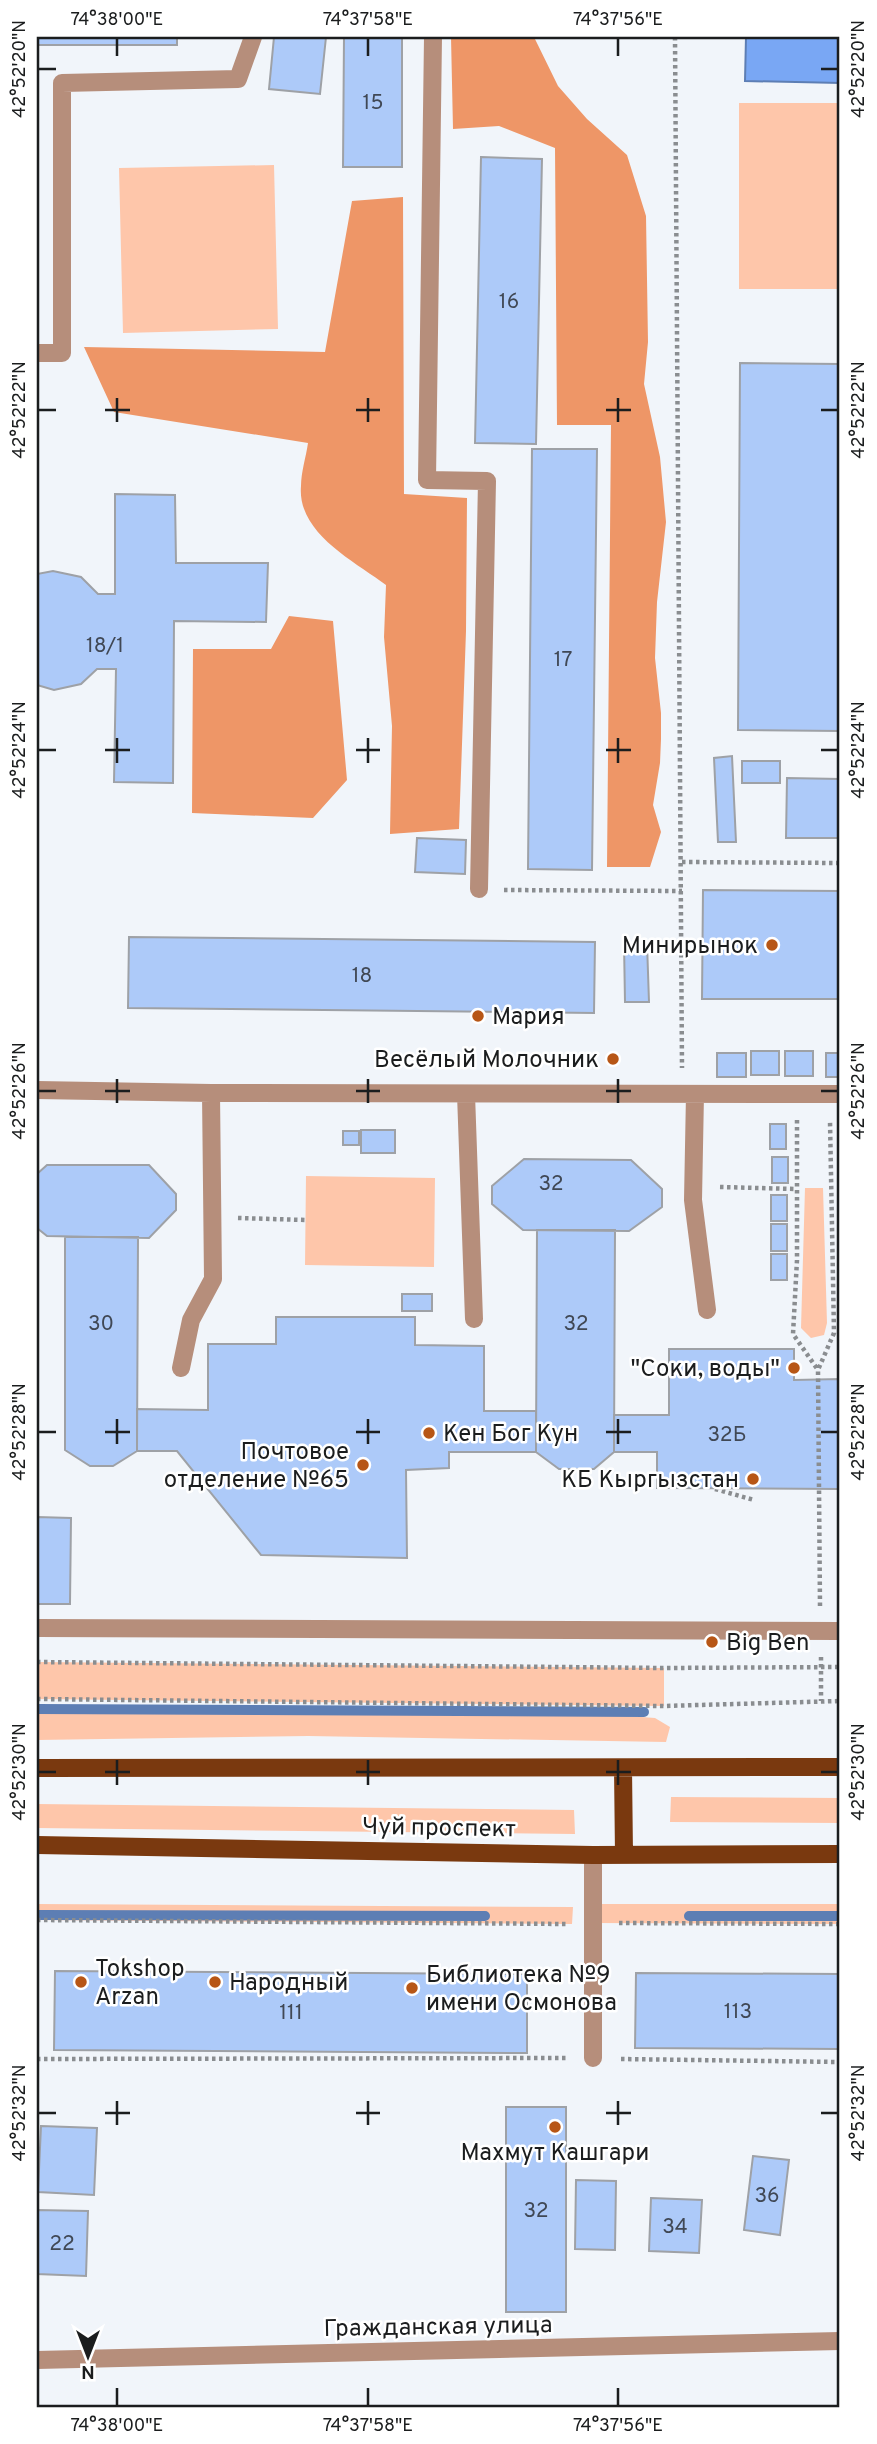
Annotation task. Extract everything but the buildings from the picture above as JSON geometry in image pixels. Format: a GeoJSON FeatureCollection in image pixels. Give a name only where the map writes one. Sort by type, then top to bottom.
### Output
{"type":"FeatureCollection","features":[{"type":"Feature","properties":{"kind":"main road"},"geometry":{"type":"LineString","coordinates":[[37,1768],[840,1767]]}},
{"type":"Feature","properties":{"kind":"main road"},"geometry":{"type":"LineString","coordinates":[[623,1768],[624,1854]]}},
{"type":"Feature","properties":{"kind":"main road","name":"Чуй проспект"},"geometry":{"type":"LineString","coordinates":[[37,1845],[593,1854],[840,1854]]}},
{"type":"Feature","properties":{"kind":"street"},"geometry":{"type":"LineString","coordinates":[[37,353],[62,353],[62,83],[238,79],[253,37]]}},
{"type":"Feature","properties":{"kind":"street"},"geometry":{"type":"LineString","coordinates":[[433,37],[427,480],[487,481],[479,889]]}},
{"type":"Feature","properties":{"kind":"street"},"geometry":{"type":"LineString","coordinates":[[37,1090],[211,1093],[835,1094]]}},
{"type":"Feature","properties":{"kind":"street"},"geometry":{"type":"LineString","coordinates":[[181,1368],[191,1320],[213,1279],[211,1093]]}},
{"type":"Feature","properties":{"kind":"street"},"geometry":{"type":"LineString","coordinates":[[466,1094],[474,1319]]}},
{"type":"Feature","properties":{"kind":"street"},"geometry":{"type":"LineString","coordinates":[[689,1094],[693,1200],[707,1310]]}},
{"type":"Feature","properties":{"kind":"street"},"geometry":{"type":"LineString","coordinates":[[37,1628],[840,1631]]}},
{"type":"Feature","properties":{"kind":"street"},"geometry":{"type":"LineString","coordinates":[[593,1854],[593,2058]]}},
{"type":"Feature","properties":{"kind":"street","name":"Гражданская улица"},"geometry":{"type":"LineString","coordinates":[[37,2360],[840,2341]]}},
{"type":"Feature","properties":{"kind":"path"},"geometry":{"type":"LineString","coordinates":[[675,37],[682,891],[689,1094]]}},
{"type":"Feature","properties":{"kind":"path"},"geometry":{"type":"LineString","coordinates":[[682,862],[840,863]]}},
{"type":"Feature","properties":{"kind":"path"},"geometry":{"type":"LineString","coordinates":[[479,889],[682,891]]}},
{"type":"Feature","properties":{"kind":"path"},"geometry":{"type":"LineString","coordinates":[[797,1094],[797,1260],[793,1334],[818,1370]]}},
{"type":"Feature","properties":{"kind":"path"},"geometry":{"type":"LineString","coordinates":[[821,1701],[818,1370],[834,1333],[835,1094]]}},
{"type":"Feature","properties":{"kind":"path"},"geometry":{"type":"LineString","coordinates":[[693,1187],[796,1189]]}},
{"type":"Feature","properties":{"kind":"path"},"geometry":{"type":"LineString","coordinates":[[212,1217],[306,1220]]}},
{"type":"Feature","properties":{"kind":"path"},"geometry":{"type":"LineString","coordinates":[[715,1489],[754,1500]]}},
{"type":"Feature","properties":{"kind":"path"},"geometry":{"type":"LineString","coordinates":[[37,1662],[636,1668],[840,1667]]}},
{"type":"Feature","properties":{"kind":"path"},"geometry":{"type":"LineString","coordinates":[[37,1699],[664,1706],[840,1701]]}},
{"type":"Feature","properties":{"kind":"path"},"geometry":{"type":"LineString","coordinates":[[37,1920],[840,1924]]}},
{"type":"Feature","properties":{"kind":"path"},"geometry":{"type":"LineString","coordinates":[[37,2059],[593,2058],[840,2062]]}},
{"type":"Feature","properties":{"kind":"shaded area"},"geometry":{"type":"Polygon","coordinates":[[[451,37],[534,37],[558,86],[587,119],[627,155],[646,216],[648,342],[644,384],[660,457],[666,522],[657,602],[655,658],[661,739],[653,805],[661,832],[650,867],[607,867],[611,425],[557,425],[555,148],[499,126],[453,129],[451,37]]]}},
{"type":"Feature","properties":{"kind":"shaded area"},"geometry":{"type":"Polygon","coordinates":[[[739,103],[840,103],[840,289],[739,289],[739,103]]]}},
{"type":"Feature","properties":{"kind":"shaded area"},"geometry":{"type":"Polygon","coordinates":[[[274,165],[278,329],[123,333],[119,168],[274,165]]]}},
{"type":"Feature","properties":{"kind":"shaded area"},"geometry":{"type":"Polygon","coordinates":[[[403,197],[404,494],[467,498],[466,631],[459,829],[390,834],[392,726],[384,637],[386,585],[330,544],[308,518],[302,503],[301,486],[308,443],[114,412],[84,347],[325,352],[352,201],[403,197]]]}},
{"type":"Feature","properties":{"kind":"shaded area"},"geometry":{"type":"Polygon","coordinates":[[[289,616],[333,621],[347,780],[313,818],[192,813],[193,649],[271,649],[289,616]]]}},
{"type":"Feature","properties":{"kind":"shaded area"},"geometry":{"type":"Polygon","coordinates":[[[306,1176],[435,1178],[434,1267],[305,1265],[306,1176]]]}},
{"type":"Feature","properties":{"kind":"shaded area"},"geometry":{"type":"Polygon","coordinates":[[[805,1188],[823,1188],[827,1323],[824,1335],[811,1338],[801,1328],[805,1188]]]}},
{"type":"Feature","properties":{"kind":"shaded area"},"geometry":{"type":"Polygon","coordinates":[[[37,1662],[664,1668],[664,1706],[37,1699],[37,1662]]]}},
{"type":"Feature","properties":{"kind":"shaded area"},"geometry":{"type":"Polygon","coordinates":[[[37,1714],[600,1714],[655,1718],[670,1727],[666,1742],[308,1736],[37,1740],[37,1714]]]}},
{"type":"Feature","properties":{"kind":"shaded area"},"geometry":{"type":"Polygon","coordinates":[[[671,1797],[840,1798],[840,1823],[670,1822],[671,1797]]]}},
{"type":"Feature","properties":{"kind":"shaded area"},"geometry":{"type":"Polygon","coordinates":[[[37,1804],[574,1810],[575,1834],[37,1828],[37,1804]]]}},
{"type":"Feature","properties":{"kind":"shaded area"},"geometry":{"type":"Polygon","coordinates":[[[37,1904],[573,1907],[572,1924],[37,1920],[37,1904]]]}},
{"type":"Feature","properties":{"kind":"shaded area"},"geometry":{"type":"Polygon","coordinates":[[[593,1904],[840,1904],[840,1924],[593,1923],[593,1904]]]}},
{"type":"Feature","properties":{"kind":"water"},"geometry":{"type":"Polygon","coordinates":[[[746,37],[840,38],[840,83],[745,81],[746,37]]]}},
{"type":"Feature","properties":{"kind":"waterway"},"geometry":{"type":"LineString","coordinates":[[37,1709],[644,1712]]}},
{"type":"Feature","properties":{"kind":"waterway"},"geometry":{"type":"LineString","coordinates":[[39,1915],[485,1916]]}},
{"type":"Feature","properties":{"kind":"waterway"},"geometry":{"type":"LineString","coordinates":[[689,1916],[840,1916]]}},
{"type":"Feature","properties":{"kind":"place","name":"Минирынок"},"geometry":{"type":"Point","coordinates":[772,945]}},
{"type":"Feature","properties":{"kind":"place","name":"Мария"},"geometry":{"type":"Point","coordinates":[478,1016]}},
{"type":"Feature","properties":{"kind":"place","name":"Весёлый Молочник"},"geometry":{"type":"Point","coordinates":[613,1059]}},
{"type":"Feature","properties":{"kind":"place","name":"\"Соки, воды\""},"geometry":{"type":"Point","coordinates":[794,1368]}},
{"type":"Feature","properties":{"kind":"place","name":"Кен Бог Кун"},"geometry":{"type":"Point","coordinates":[429,1433]}},
{"type":"Feature","properties":{"kind":"place","name":"Почтовое отделение №65"},"geometry":{"type":"Point","coordinates":[363,1465]}},
{"type":"Feature","properties":{"kind":"place","name":"КБ Кыргызстан"},"geometry":{"type":"Point","coordinates":[753,1479]}},
{"type":"Feature","properties":{"kind":"place","name":"Big Ben"},"geometry":{"type":"Point","coordinates":[712,1642]}},
{"type":"Feature","properties":{"kind":"place","name":"Tokshop Arzan"},"geometry":{"type":"Point","coordinates":[81,1982]}},
{"type":"Feature","properties":{"kind":"place","name":"Народный"},"geometry":{"type":"Point","coordinates":[215,1982]}},
{"type":"Feature","properties":{"kind":"place","name":"Библиотека №9 имени Осмонова"},"geometry":{"type":"Point","coordinates":[412,1988]}},
{"type":"Feature","properties":{"kind":"place","name":"Махмут Кашгари"},"geometry":{"type":"Point","coordinates":[555,2127]}}]}
